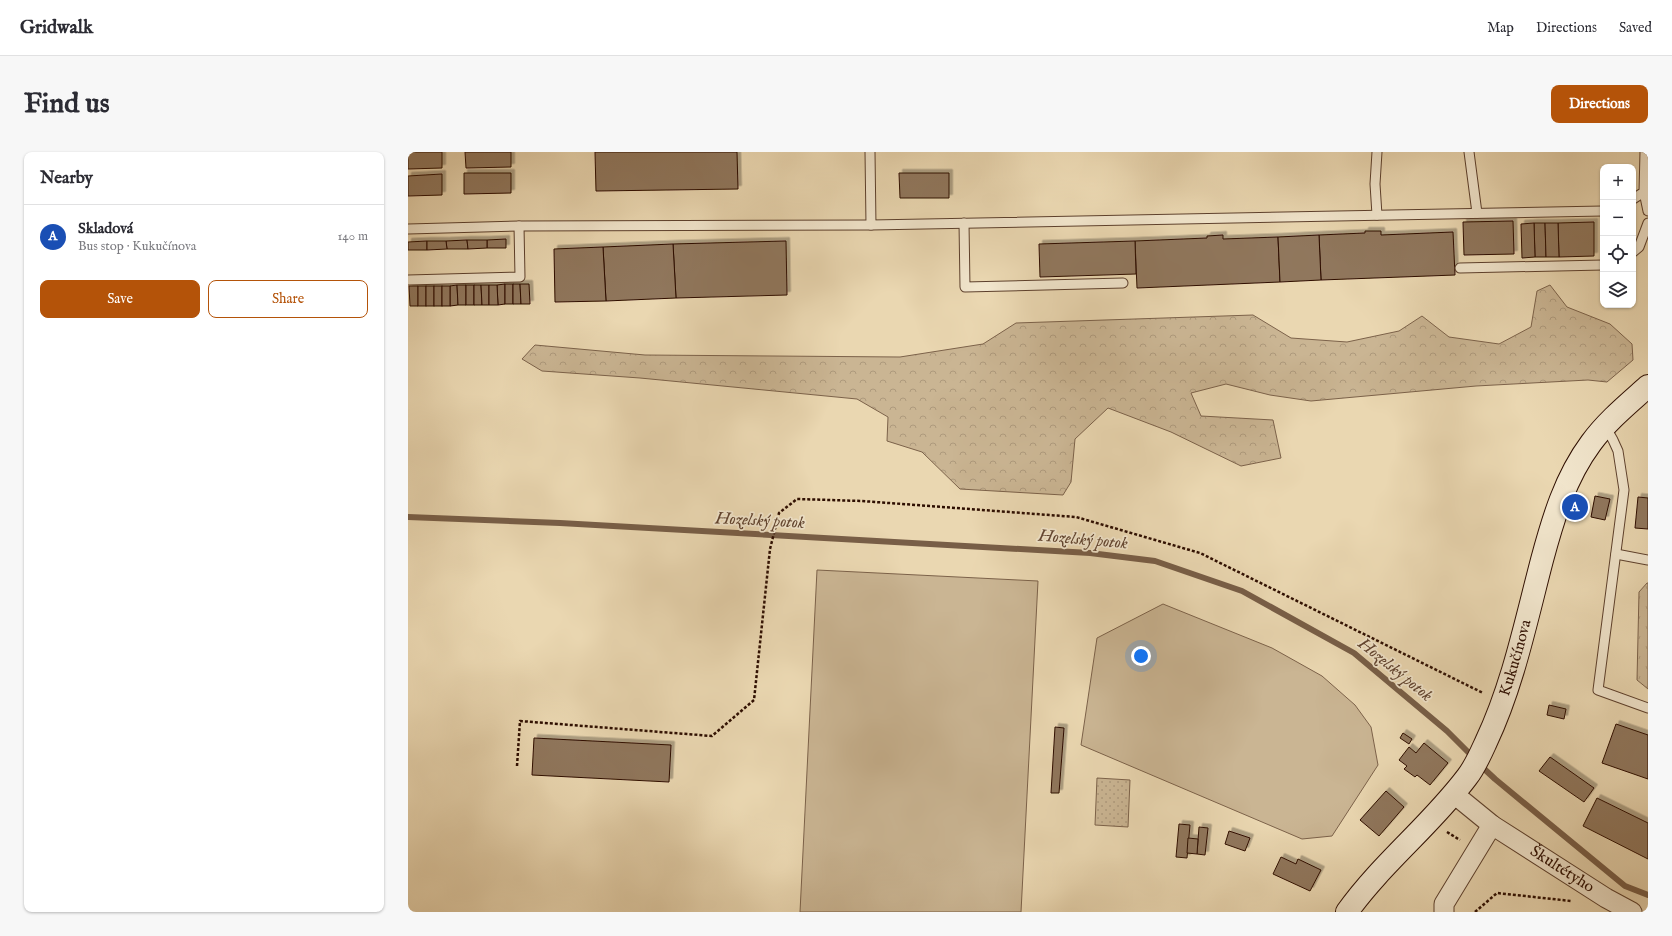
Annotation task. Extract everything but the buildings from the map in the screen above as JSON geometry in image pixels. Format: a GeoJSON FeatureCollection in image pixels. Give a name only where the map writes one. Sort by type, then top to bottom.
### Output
{"type":"FeatureCollection","features":[{"type":"Feature","properties":{"kind":"street","name":"Kukučínova"},"geometry":{"type":"LineString","coordinates":[[1347,912],[1362,890],[1454,794],[1468,776],[1486,742],[1504,698],[1547,542],[1560,502],[1574,471],[1591,443],[1605,426],[1648,386]]}},
{"type":"Feature","properties":{"kind":"street","name":"Škultétyho"},"geometry":{"type":"LineString","coordinates":[[1454,794],[1492,825],[1606,898],[1632,912]]}},
{"type":"Feature","properties":{"kind":"street"},"geometry":{"type":"LineString","coordinates":[[1444,912],[1444,904],[1492,825]]}},
{"type":"Feature","properties":{"kind":"lane"},"geometry":{"type":"LineString","coordinates":[[870,152],[871,225]]}},
{"type":"Feature","properties":{"kind":"lane"},"geometry":{"type":"LineString","coordinates":[[1377,152],[1375,184],[1377,215]]}},
{"type":"Feature","properties":{"kind":"lane"},"geometry":{"type":"LineString","coordinates":[[1469,152],[1477,214]]}},
{"type":"Feature","properties":{"kind":"lane"},"geometry":{"type":"LineString","coordinates":[[1645,152],[1644,192],[1648,211]]}},
{"type":"Feature","properties":{"kind":"lane"},"geometry":{"type":"LineString","coordinates":[[1636,197],[1644,192]]}},
{"type":"Feature","properties":{"kind":"lane"},"geometry":{"type":"LineString","coordinates":[[408,229],[519,226],[871,225],[1600,211]]}},
{"type":"Feature","properties":{"kind":"lane"},"geometry":{"type":"LineString","coordinates":[[964,223],[965,287],[1123,283]]}},
{"type":"Feature","properties":{"kind":"lane"},"geometry":{"type":"LineString","coordinates":[[1636,250],[1640,247],[1648,223]]}},
{"type":"Feature","properties":{"kind":"lane"},"geometry":{"type":"LineString","coordinates":[[408,280],[520,277],[519,226]]}},
{"type":"Feature","properties":{"kind":"lane"},"geometry":{"type":"LineString","coordinates":[[1460,268],[1600,265]]}},
{"type":"Feature","properties":{"kind":"lane"},"geometry":{"type":"LineString","coordinates":[[1605,426],[1614,440],[1618,451],[1624,490],[1598,690],[1648,708]]}},
{"type":"Feature","properties":{"kind":"lane"},"geometry":{"type":"LineString","coordinates":[[1616,554],[1648,560]]}},
{"type":"Feature","properties":{"kind":"path"},"geometry":{"type":"LineString","coordinates":[[517,766],[520,721],[712,736],[754,700],[770,549],[775,525],[779,512],[797,499],[862,500],[1076,517],[1200,553],[1483,693],[1490,696],[1504,698]]}},
{"type":"Feature","properties":{"kind":"path"},"geometry":{"type":"LineString","coordinates":[[1444,831],[1477,850]]}},
{"type":"Feature","properties":{"kind":"path"},"geometry":{"type":"LineString","coordinates":[[1475,912],[1497,893],[1575,902]]}},
{"type":"Feature","properties":{"kind":"green space"},"geometry":{"type":"Polygon","coordinates":[[[1550,285],[1567,307],[1610,324],[1632,344],[1633,360],[1607,382],[1588,380],[1476,386],[1311,401],[1270,395],[1226,384],[1191,393],[1201,416],[1273,420],[1281,458],[1241,466],[1171,432],[1108,408],[1075,439],[1071,482],[1063,495],[960,489],[922,452],[887,441],[888,417],[857,399],[640,378],[542,371],[522,359],[535,345],[645,355],[900,357],[983,344],[1016,323],[1253,315],[1291,338],[1347,342],[1399,331],[1422,316],[1449,337],[1499,344],[1531,327],[1537,291],[1550,285]]]}},
{"type":"Feature","properties":{"kind":"green space"},"geometry":{"type":"Polygon","coordinates":[[[817,570],[1038,581],[1021,912],[800,912],[817,570]]]}},
{"type":"Feature","properties":{"kind":"green space"},"geometry":{"type":"Polygon","coordinates":[[[1647,583],[1648,689],[1637,680],[1639,592],[1647,583]]]}},
{"type":"Feature","properties":{"kind":"green space"},"geometry":{"type":"Polygon","coordinates":[[[1163,604],[1272,648],[1322,676],[1355,705],[1371,727],[1378,765],[1332,836],[1302,839],[1081,745],[1097,638],[1163,604]]]}},
{"type":"Feature","properties":{"kind":"green space"},"geometry":{"type":"Polygon","coordinates":[[[1097,778],[1130,780],[1128,827],[1095,825],[1097,778]]]}},
{"type":"Feature","properties":{"kind":"waterway","name":"Hozelský potok"},"geometry":{"type":"LineString","coordinates":[[408,517],[560,523],[1090,553],[1155,561],[1242,591],[1354,653],[1447,731],[1474,758]]}},
{"type":"Feature","properties":{"kind":"waterway","name":"Hozelský potok"},"geometry":{"type":"LineString","coordinates":[[1480,765],[1625,886],[1648,895]]}},
{"type":"Feature","properties":{"kind":"place","name":"Skladová"},"geometry":{"type":"Point","coordinates":[1575,507]}}]}
